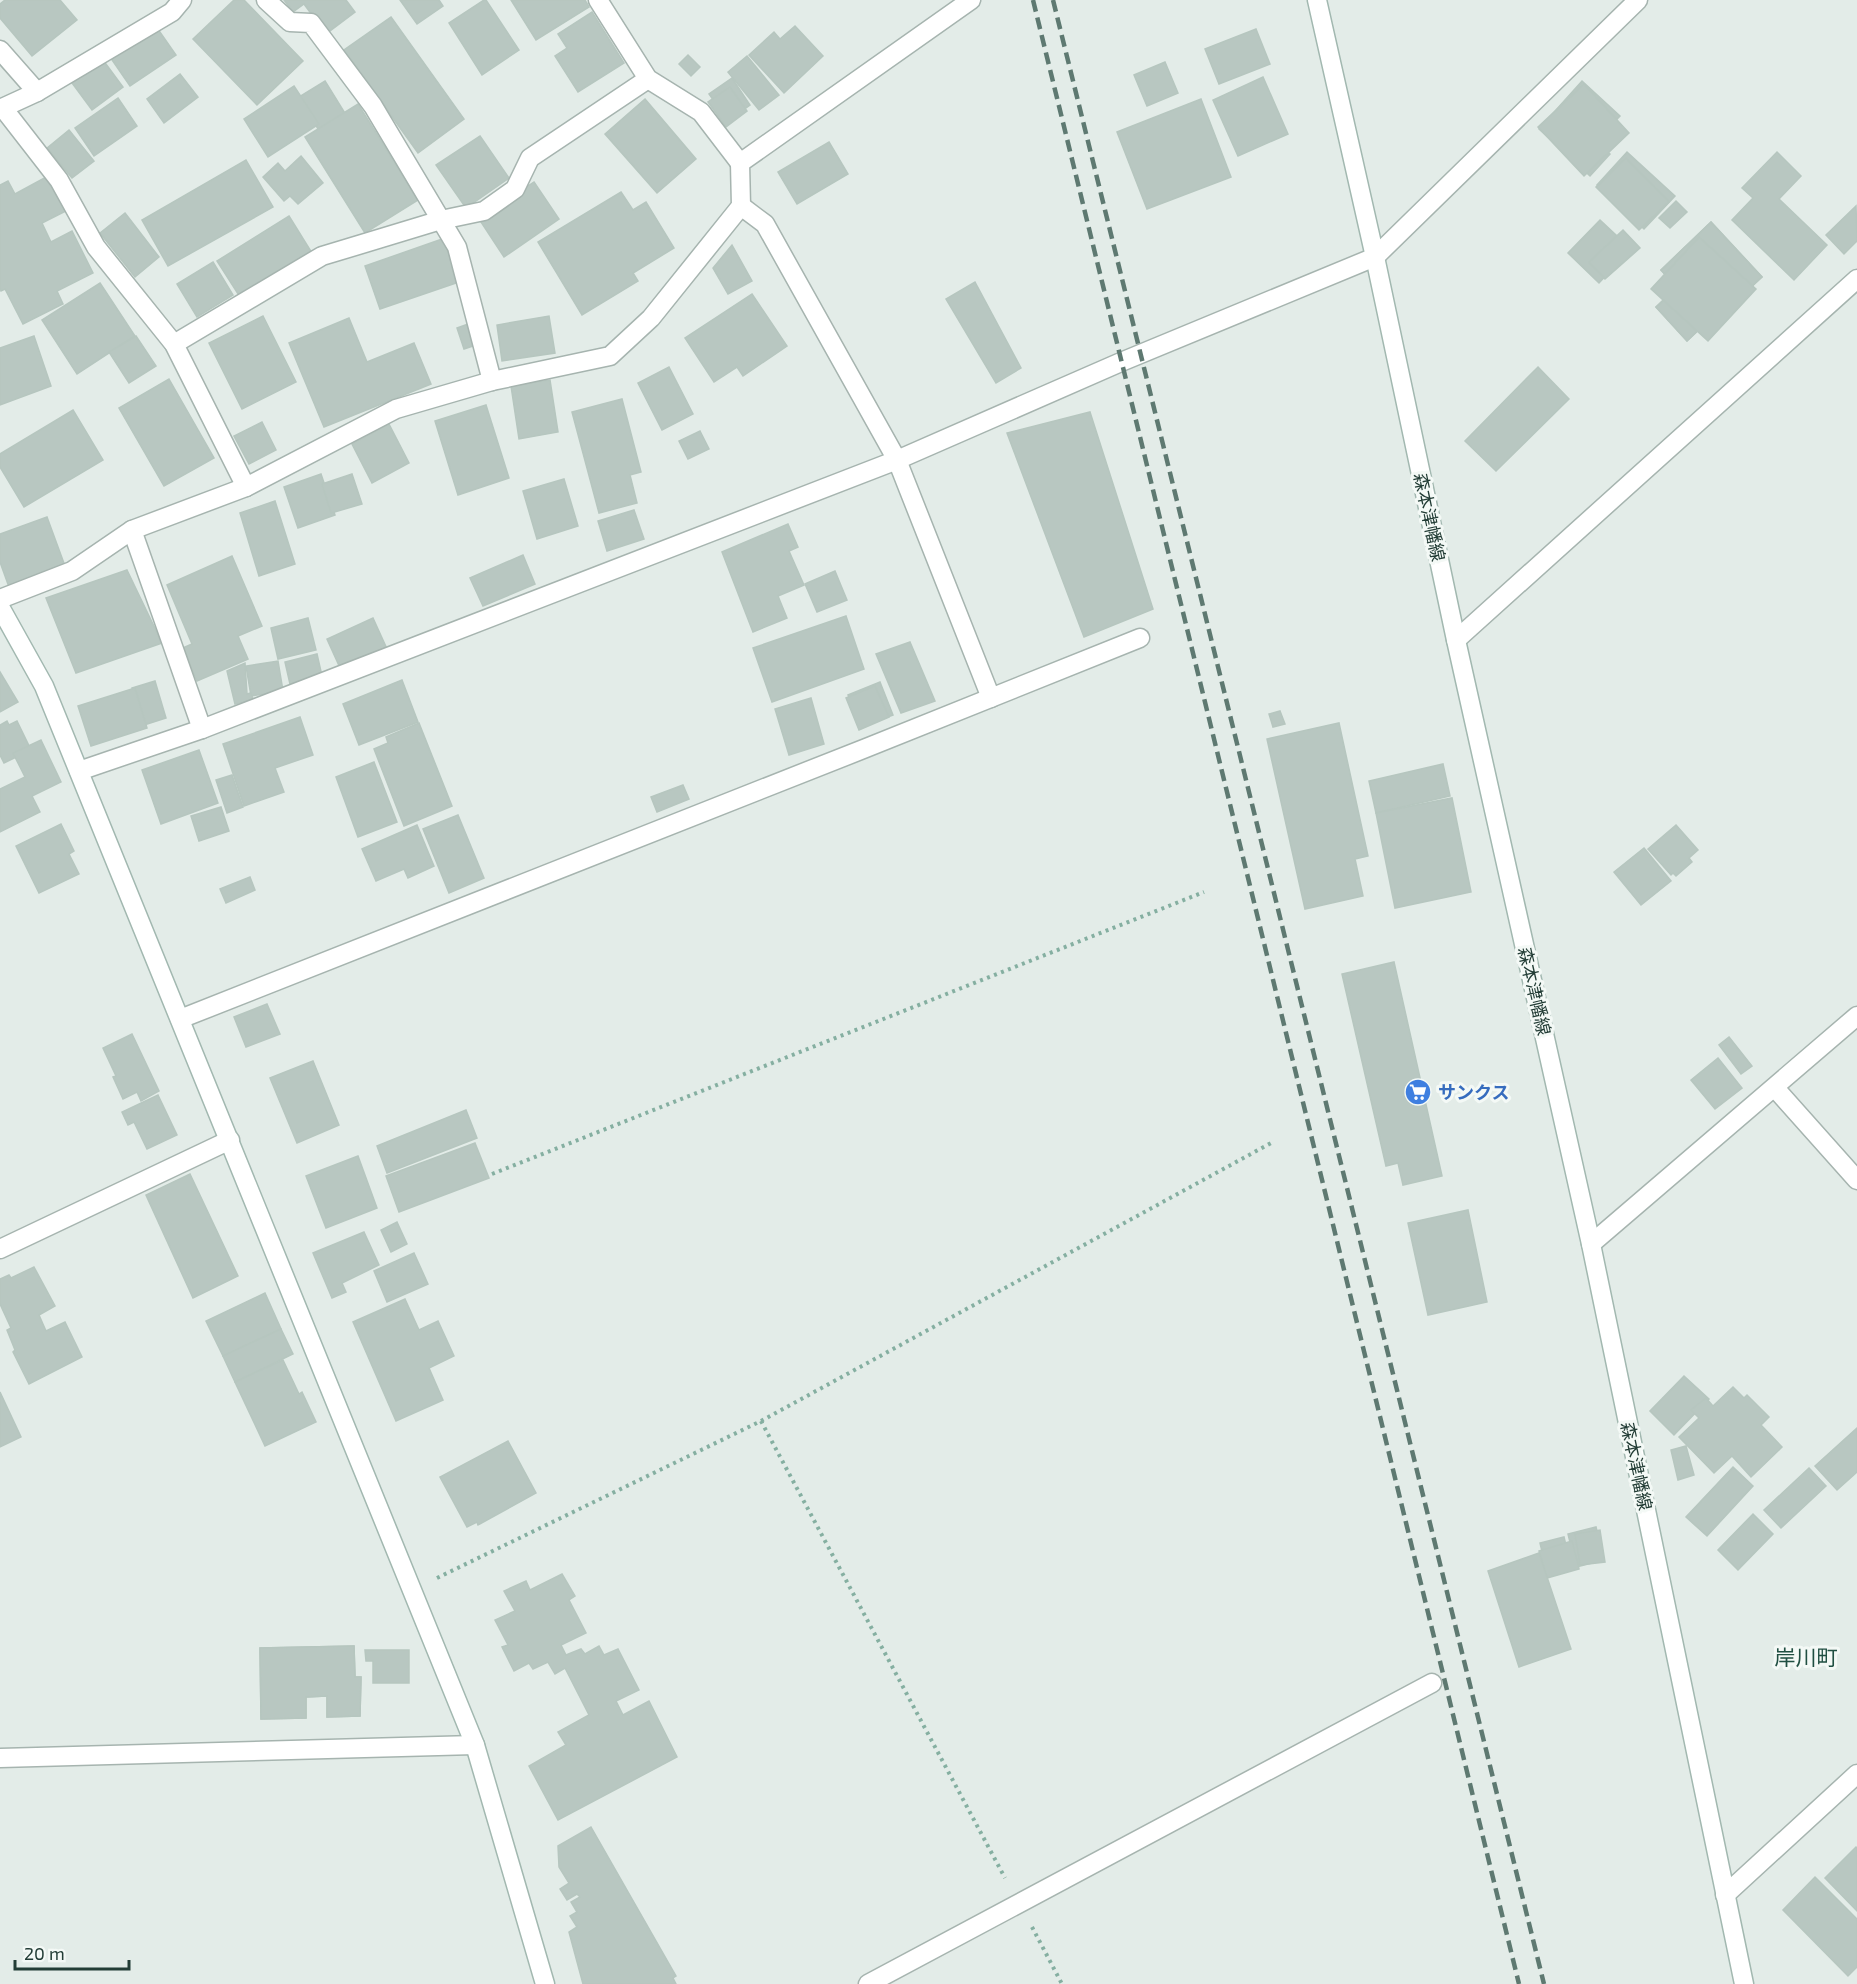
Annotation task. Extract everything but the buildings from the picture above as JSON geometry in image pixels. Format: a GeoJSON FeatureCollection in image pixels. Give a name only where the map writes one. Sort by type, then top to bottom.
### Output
{"type":"FeatureCollection","features":[{"type":"Feature","properties":{"kind":"street"},"geometry":{"type":"LineString","coordinates":[[182,0],[172,12],[37,92],[1,108],[59,180],[96,247],[174,344],[246,487]]}},
{"type":"Feature","properties":{"kind":"street"},"geometry":{"type":"LineString","coordinates":[[266,0],[290,22],[311,23],[373,106],[441,220],[457,248],[492,381]]}},
{"type":"Feature","properties":{"kind":"street"},"geometry":{"type":"LineString","coordinates":[[0,599],[72,571],[132,530],[246,487],[396,409],[492,381],[610,356],[651,318],[741,206],[740,163],[701,112],[648,79],[598,0]]}},
{"type":"Feature","properties":{"kind":"street"},"geometry":{"type":"LineString","coordinates":[[740,163],[971,0]]}},
{"type":"Feature","properties":{"kind":"street","name":"森本津幡線"},"geometry":{"type":"LineString","coordinates":[[1317,0],[1375,257],[1456,640],[1591,1244],[1744,1984]]}},
{"type":"Feature","properties":{"kind":"street"},"geometry":{"type":"LineString","coordinates":[[79,771],[202,729],[897,460],[1120,362],[1375,257],[1638,0]]}},
{"type":"Feature","properties":{"kind":"street"},"geometry":{"type":"LineString","coordinates":[[0,50],[37,92]]}},
{"type":"Feature","properties":{"kind":"street"},"geometry":{"type":"LineString","coordinates":[[174,344],[322,256],[441,220],[484,211],[515,189],[530,158],[648,79]]}},
{"type":"Feature","properties":{"kind":"street"},"geometry":{"type":"LineString","coordinates":[[741,206],[765,224],[897,460],[991,698]]}},
{"type":"Feature","properties":{"kind":"street"},"geometry":{"type":"LineString","coordinates":[[1456,640],[1857,279]]}},
{"type":"Feature","properties":{"kind":"street"},"geometry":{"type":"LineString","coordinates":[[132,530],[202,729]]}},
{"type":"Feature","properties":{"kind":"street"},"geometry":{"type":"LineString","coordinates":[[0,607],[44,686],[475,1745],[544,1984]]}},
{"type":"Feature","properties":{"kind":"street"},"geometry":{"type":"LineString","coordinates":[[180,1019],[1140,638]]}},
{"type":"Feature","properties":{"kind":"street"},"geometry":{"type":"LineString","coordinates":[[1591,1244],[1857,1016]]}},
{"type":"Feature","properties":{"kind":"street"},"geometry":{"type":"LineString","coordinates":[[1775,1088],[1857,1180]]}},
{"type":"Feature","properties":{"kind":"street"},"geometry":{"type":"LineString","coordinates":[[0,1249],[230,1140]]}},
{"type":"Feature","properties":{"kind":"street"},"geometry":{"type":"LineString","coordinates":[[868,1984],[1432,1683]]}},
{"type":"Feature","properties":{"kind":"street"},"geometry":{"type":"LineString","coordinates":[[0,1758],[475,1745]]}},
{"type":"Feature","properties":{"kind":"street"},"geometry":{"type":"LineString","coordinates":[[1725,1895],[1857,1774]]}},
{"type":"Feature","properties":{"kind":"path"},"geometry":{"type":"LineString","coordinates":[[492,1174],[1204,892]]}},
{"type":"Feature","properties":{"kind":"path"},"geometry":{"type":"LineString","coordinates":[[412,1590],[761,1421],[1271,1143]]}},
{"type":"Feature","properties":{"kind":"path"},"geometry":{"type":"LineString","coordinates":[[761,1421],[1062,1984]]}},
{"type":"Feature","properties":{"kind":"railway"},"geometry":{"type":"LineString","coordinates":[[1033,0],[1519,1984]]}},
{"type":"Feature","properties":{"kind":"railway"},"geometry":{"type":"LineString","coordinates":[[1053,0],[1544,1984]]}},
{"type":"Feature","properties":{"kind":"place","name":"サンクス"},"geometry":{"type":"Point","coordinates":[1418,1092]}},
{"type":"Feature","properties":{"kind":"district","name":"岸川町"},"geometry":{"type":"Point","coordinates":[1806,1656]}}]}
